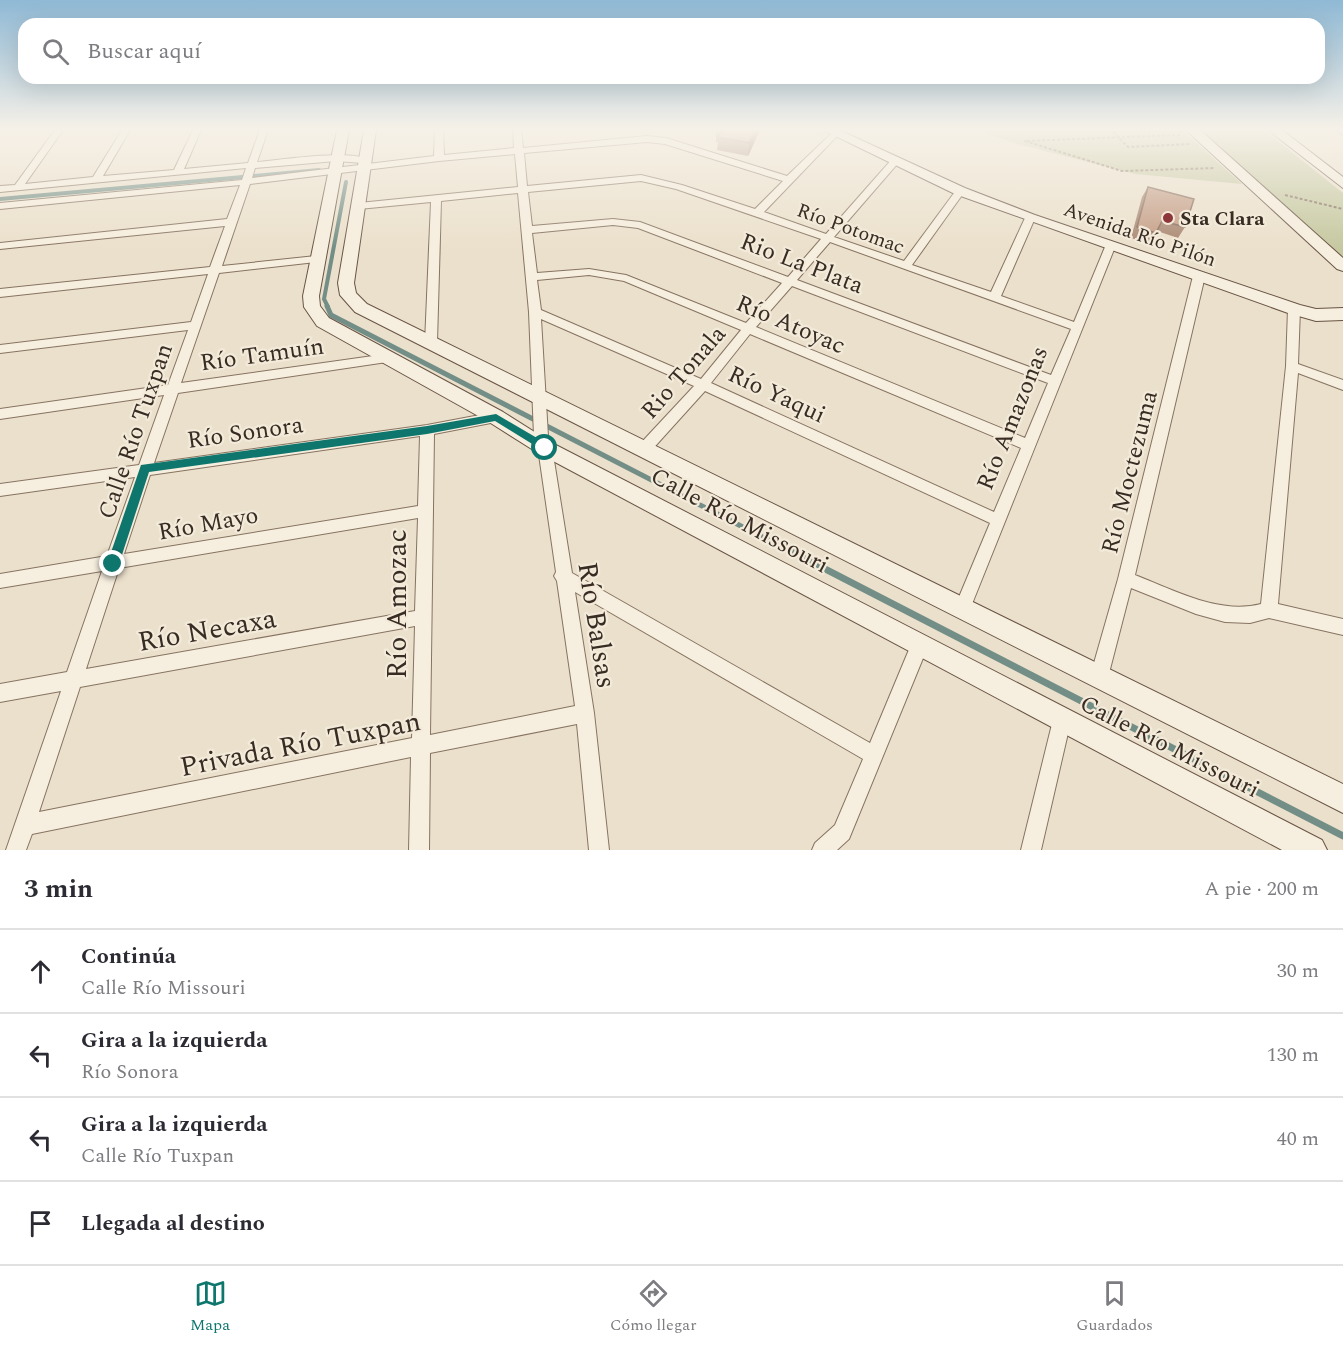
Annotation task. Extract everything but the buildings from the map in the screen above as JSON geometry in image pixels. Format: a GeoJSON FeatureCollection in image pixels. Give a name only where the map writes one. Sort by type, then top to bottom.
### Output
{"type":"FeatureCollection","features":[{"type":"Feature","properties":{"kind":"street"},"geometry":{"type":"LineString","coordinates":[[18,187],[30,170]]}},
{"type":"Feature","properties":{"kind":"street"},"geometry":{"type":"LineString","coordinates":[[96,180],[102,170]]}},
{"type":"Feature","properties":{"kind":"street","name":"Calle Río Tuxpan"},"geometry":{"type":"LineString","coordinates":[[16,850],[145,468],[250,170]]}},
{"type":"Feature","properties":{"kind":"street"},"geometry":{"type":"LineString","coordinates":[[0,189],[178,172],[249,173],[285,170]]}},
{"type":"Feature","properties":{"kind":"street"},"geometry":{"type":"LineString","coordinates":[[1,208],[285,170]]}},
{"type":"Feature","properties":{"kind":"street","name":"Calle Río Missouri"},"geometry":{"type":"LineString","coordinates":[[334,170],[311,296],[312,307],[317,317],[387,358],[919,646],[1312,850]]}},
{"type":"Feature","properties":{"kind":"street","name":"Calle Río Missouri"},"geometry":{"type":"LineString","coordinates":[[363,170],[346,283],[348,295],[361,308],[431,342],[540,404],[644,449],[1343,799]]}},
{"type":"Feature","properties":{"kind":"street","name":"Río Balsas"},"geometry":{"type":"LineString","coordinates":[[521,170],[535,312],[543,442],[585,713],[599,850]]}},
{"type":"Feature","properties":{"kind":"street"},"geometry":{"type":"LineString","coordinates":[[755,170],[789,180]]}},
{"type":"Feature","properties":{"kind":"street"},"geometry":{"type":"LineString","coordinates":[[757,213],[798,170]]}},
{"type":"Feature","properties":{"kind":"street","name":"Rio Tonala"},"geometry":{"type":"LineString","coordinates":[[644,449],[703,385],[748,329],[888,170]]}},
{"type":"Feature","properties":{"kind":"street","name":"Avenida Río Pilón"},"geometry":{"type":"LineString","coordinates":[[916,170],[960,191],[1110,247],[1294,309],[1316,315],[1343,314]]}},
{"type":"Feature","properties":{"kind":"street"},"geometry":{"type":"LineString","coordinates":[[1235,170],[1343,266]]}},
{"type":"Feature","properties":{"kind":"street"},"geometry":{"type":"LineString","coordinates":[[1325,170],[1343,184]]}},
{"type":"Feature","properties":{"kind":"street","name":"Río Potomac"},"geometry":{"type":"LineString","coordinates":[[359,206],[641,178],[679,187],[757,213],[1077,327]]}},
{"type":"Feature","properties":{"kind":"street"},"geometry":{"type":"LineString","coordinates":[[905,267],[960,191]]}},
{"type":"Feature","properties":{"kind":"street"},"geometry":{"type":"LineString","coordinates":[[431,342],[436,199]]}},
{"type":"Feature","properties":{"kind":"street"},"geometry":{"type":"LineString","coordinates":[[994,298],[1030,218]]}},
{"type":"Feature","properties":{"kind":"street"},"geometry":{"type":"LineString","coordinates":[[0,246],[232,222]]}},
{"type":"Feature","properties":{"kind":"street","name":"Rio La Plata"},"geometry":{"type":"LineString","coordinates":[[527,230],[626,222],[792,281],[1055,381]]}},
{"type":"Feature","properties":{"kind":"street","name":"Río Amazonas"},"geometry":{"type":"LineString","coordinates":[[962,609],[1110,247]]}},
{"type":"Feature","properties":{"kind":"street"},"geometry":{"type":"LineString","coordinates":[[0,293],[316,259]]}},
{"type":"Feature","properties":{"kind":"street","name":"Río Atoyac"},"geometry":{"type":"LineString","coordinates":[[531,277],[589,272],[614,274],[1029,445]]}},
{"type":"Feature","properties":{"kind":"street","name":"Río Moctezuma"},"geometry":{"type":"LineString","coordinates":[[1099,677],[1126,579],[1199,276]]}},
{"type":"Feature","properties":{"kind":"street"},"geometry":{"type":"LineString","coordinates":[[1269,610],[1292,366],[1294,309]]}},
{"type":"Feature","properties":{"kind":"street","name":"Río Yaqui"},"geometry":{"type":"LineString","coordinates":[[535,312],[703,385],[998,520]]}},
{"type":"Feature","properties":{"kind":"street"},"geometry":{"type":"LineString","coordinates":[[1316,315],[1343,324]]}},
{"type":"Feature","properties":{"kind":"street"},"geometry":{"type":"LineString","coordinates":[[0,349],[196,325]]}},
{"type":"Feature","properties":{"kind":"street","name":"Río Tamuín"},"geometry":{"type":"LineString","coordinates":[[0,414],[387,358]]}},
{"type":"Feature","properties":{"kind":"street"},"geometry":{"type":"LineString","coordinates":[[1292,366],[1343,385]]}},
{"type":"Feature","properties":{"kind":"street","name":"Río Sonora"},"geometry":{"type":"LineString","coordinates":[[0,490],[427,430],[496,417]]}},
{"type":"Feature","properties":{"kind":"street","name":"Río Amozac"},"geometry":{"type":"LineString","coordinates":[[419,850],[423,746],[424,511],[427,430]]}},
{"type":"Feature","properties":{"kind":"street","name":"Río Mayo"},"geometry":{"type":"LineString","coordinates":[[0,581],[424,511]]}},
{"type":"Feature","properties":{"kind":"street"},"geometry":{"type":"LineString","coordinates":[[562,576],[874,756]]}},
{"type":"Feature","properties":{"kind":"street"},"geometry":{"type":"LineString","coordinates":[[1126,579],[1196,606],[1225,614],[1250,615],[1269,610],[1343,627]]}},
{"type":"Feature","properties":{"kind":"street","name":"Río Necaxa"},"geometry":{"type":"LineString","coordinates":[[0,693],[423,617]]}},
{"type":"Feature","properties":{"kind":"street"},"geometry":{"type":"LineString","coordinates":[[822,850],[842,832],[919,646]]}},
{"type":"Feature","properties":{"kind":"street","name":"Privada Río Tuxpan"},"geometry":{"type":"LineString","coordinates":[[25,825],[585,713]]}},
{"type":"Feature","properties":{"kind":"street"},"geometry":{"type":"LineString","coordinates":[[1035,848],[1062,720]]}},
{"type":"Feature","properties":{"kind":"path"},"geometry":{"type":"LineString","coordinates":[[1118,170],[1159,170]]}},
{"type":"Feature","properties":{"kind":"path"},"geometry":{"type":"LineString","coordinates":[[1275,192],[1343,209]]}},
{"type":"Feature","properties":{"kind":"green space"},"geometry":{"type":"Polygon","coordinates":[[[1118,170],[1226,170],[1242,184],[1135,174],[1118,170]]]}},
{"type":"Feature","properties":{"kind":"green space"},"geometry":{"type":"Polygon","coordinates":[[[1238,170],[1314,170],[1343,193],[1343,263],[1238,170]]]}},
{"type":"Feature","properties":{"kind":"waterway"},"geometry":{"type":"LineString","coordinates":[[0,199],[319,170]]}},
{"type":"Feature","properties":{"kind":"waterway"},"geometry":{"type":"LineString","coordinates":[[328,307],[324,299],[346,182]]}},
{"type":"Feature","properties":{"kind":"waterway"},"geometry":{"type":"LineString","coordinates":[[327,306],[331,315],[770,541]]}},
{"type":"Feature","properties":{"kind":"waterway"},"geometry":{"type":"LineString","coordinates":[[767,539],[1343,836]]}},
{"type":"Feature","properties":{"kind":"place","name":"Sta Clara"},"geometry":{"type":"Point","coordinates":[1168,218]}},
{"type":"Feature","properties":{"kind":"route"},"geometry":{"type":"LineString","coordinates":[[113,564],[145,468],[427,430],[496,417],[545,448]]}}]}
